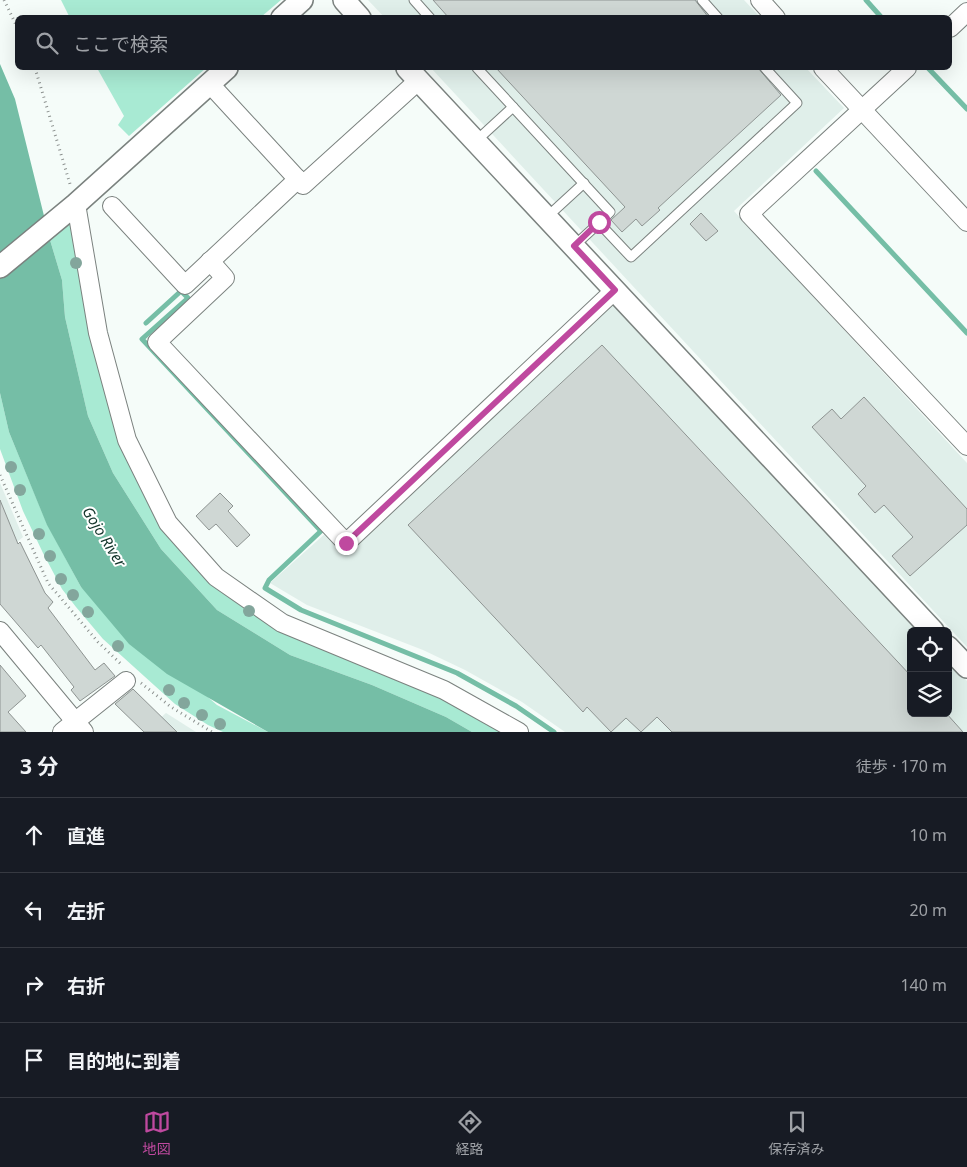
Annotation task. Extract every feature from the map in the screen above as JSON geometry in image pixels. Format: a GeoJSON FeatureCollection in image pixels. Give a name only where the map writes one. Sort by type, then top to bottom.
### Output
{"type":"FeatureCollection","features":[{"type":"Feature","properties":{"kind":"street"},"geometry":{"type":"LineString","coordinates":[[285,15],[302,0]]}},
{"type":"Feature","properties":{"kind":"street"},"geometry":{"type":"LineString","coordinates":[[344,0],[357,15]]}},
{"type":"Feature","properties":{"kind":"street"},"geometry":{"type":"LineString","coordinates":[[760,0],[773,15]]}},
{"type":"Feature","properties":{"kind":"street"},"geometry":{"type":"LineString","coordinates":[[952,26],[967,12]]}},
{"type":"Feature","properties":{"kind":"street"},"geometry":{"type":"LineString","coordinates":[[0,267],[73,207],[225,70]]}},
{"type":"Feature","properties":{"kind":"street"},"geometry":{"type":"LineString","coordinates":[[824,70],[967,222]]}},
{"type":"Feature","properties":{"kind":"street"},"geometry":{"type":"LineString","coordinates":[[905,70],[749,214],[967,446]]}},
{"type":"Feature","properties":{"kind":"street"},"geometry":{"type":"LineString","coordinates":[[210,83],[303,185],[413,74],[929,627]]}},
{"type":"Feature","properties":{"kind":"street"},"geometry":{"type":"LineString","coordinates":[[112,206],[185,285],[298,179]]}},
{"type":"Feature","properties":{"kind":"street"},"geometry":{"type":"LineString","coordinates":[[73,207],[98,333],[127,440],[168,523],[216,577],[282,622],[444,690],[519,732]]}},
{"type":"Feature","properties":{"kind":"street"},"geometry":{"type":"LineString","coordinates":[[210,262],[225,278],[158,342],[346,543],[615,290]]}},
{"type":"Feature","properties":{"kind":"street"},"geometry":{"type":"LineString","coordinates":[[0,631],[74,729],[131,677]]}},
{"type":"Feature","properties":{"kind":"street"},"geometry":{"type":"LineString","coordinates":[[952,651],[967,667]]}},
{"type":"Feature","properties":{"kind":"lane"},"geometry":{"type":"LineString","coordinates":[[414,0],[427,15]]}},
{"type":"Feature","properties":{"kind":"lane"},"geometry":{"type":"LineString","coordinates":[[702,0],[715,15]]}},
{"type":"Feature","properties":{"kind":"lane"},"geometry":{"type":"LineString","coordinates":[[479,70],[610,212],[574,246]]}},
{"type":"Feature","properties":{"kind":"lane"},"geometry":{"type":"LineString","coordinates":[[599,222],[631,257],[797,103],[767,70]]}},
{"type":"Feature","properties":{"kind":"lane"},"geometry":{"type":"LineString","coordinates":[[476,141],[513,107]]}},
{"type":"Feature","properties":{"kind":"lane"},"geometry":{"type":"LineString","coordinates":[[547,217],[584,183]]}},
{"type":"Feature","properties":{"kind":"path"},"geometry":{"type":"LineString","coordinates":[[4,0],[15,23]]}},
{"type":"Feature","properties":{"kind":"path"},"geometry":{"type":"LineString","coordinates":[[36,70],[73,207]]}},
{"type":"Feature","properties":{"kind":"path"},"geometry":{"type":"LineString","coordinates":[[0,475],[48,583],[98,642],[131,677],[171,707],[212,732]]}},
{"type":"Feature","properties":{"kind":"shaded area"},"geometry":{"type":"Polygon","coordinates":[[[61,0],[281,0],[263,15],[68,15],[61,0]]]}},
{"type":"Feature","properties":{"kind":"shaded area"},"geometry":{"type":"Polygon","coordinates":[[[368,0],[744,0],[758,15],[382,15],[368,0]]]}},
{"type":"Feature","properties":{"kind":"shaded area"},"geometry":{"type":"Polygon","coordinates":[[[98,70],[204,70],[129,136],[118,125],[124,116],[98,70]]]}},
{"type":"Feature","properties":{"kind":"shaded area"},"geometry":{"type":"Polygon","coordinates":[[[433,70],[808,70],[844,108],[734,211],[967,463],[967,647],[952,631],[952,627],[948,627],[433,70]]]}},
{"type":"Feature","properties":{"kind":"shaded area"},"geometry":{"type":"Polygon","coordinates":[[[72,222],[122,438],[214,582],[440,694],[508,732],[472,732],[446,717],[372,685],[290,655],[217,610],[161,549],[113,473],[88,416],[65,317],[62,280],[50,240],[72,222]]]}},
{"type":"Feature","properties":{"kind":"shaded area"},"geometry":{"type":"Polygon","coordinates":[[[613,301],[917,627],[907,627],[907,717],[952,717],[952,664],[967,681],[967,732],[565,732],[522,702],[465,670],[423,650],[307,605],[270,583],[327,532],[345,551],[613,301]]]}},
{"type":"Feature","properties":{"kind":"shaded area"},"geometry":{"type":"Polygon","coordinates":[[[0,393],[9,432],[47,524],[81,587],[217,705],[268,732],[223,732],[208,725],[175,704],[103,639],[76,607],[62,589],[43,553],[23,511],[0,449],[0,393]]]}},
{"type":"Feature","properties":{"kind":"shaded area"},"geometry":{"type":"Polygon","coordinates":[[[0,483],[23,537],[0,556],[0,483]]]}},
{"type":"Feature","properties":{"kind":"shaded area"},"geometry":{"type":"Polygon","coordinates":[[[166,713],[196,732],[145,732],[166,713]]]}},
{"type":"Feature","properties":{"kind":"water","name":"Gojo River"},"geometry":{"type":"Polygon","coordinates":[[[0,64],[15,99],[50,240],[62,280],[65,317],[88,416],[113,473],[161,549],[217,610],[290,655],[372,685],[446,717],[472,732],[268,732],[167,674],[129,644],[81,587],[47,525],[9,432],[0,393],[0,64]]]}},
{"type":"Feature","properties":{"kind":"building"},"geometry":{"type":"Polygon","coordinates":[[[433,0],[695,0],[707,15],[446,15],[433,0]]]}},
{"type":"Feature","properties":{"kind":"building"},"geometry":{"type":"Polygon","coordinates":[[[498,70],[760,70],[781,95],[658,208],[660,210],[642,226],[636,219],[622,232],[611,220],[625,207],[498,70]]]}},
{"type":"Feature","properties":{"kind":"building"},"geometry":{"type":"Polygon","coordinates":[[[701,213],[718,231],[706,241],[690,224],[701,213]]]}},
{"type":"Feature","properties":{"kind":"building"},"geometry":{"type":"Polygon","coordinates":[[[602,345],[907,672],[907,717],[950,717],[963,732],[672,732],[657,717],[641,732],[626,718],[611,732],[587,707],[583,712],[408,525],[602,345]]]}},
{"type":"Feature","properties":{"kind":"building"},"geometry":{"type":"Polygon","coordinates":[[[864,397],[967,509],[967,525],[910,576],[892,556],[913,537],[884,505],[875,513],[858,494],[866,486],[812,427],[832,409],[841,419],[864,397]]]}},
{"type":"Feature","properties":{"kind":"building"},"geometry":{"type":"Polygon","coordinates":[[[220,493],[233,506],[228,511],[250,535],[237,547],[216,524],[209,530],[196,516],[220,493]]]}},
{"type":"Feature","properties":{"kind":"building"},"geometry":{"type":"Polygon","coordinates":[[[0,500],[18,544],[20,542],[45,593],[53,602],[48,608],[95,670],[104,663],[115,676],[80,701],[71,690],[74,687],[41,645],[38,648],[0,604],[0,500]]]}},
{"type":"Feature","properties":{"kind":"building"},"geometry":{"type":"Polygon","coordinates":[[[0,665],[26,696],[8,712],[26,732],[0,732],[0,665]]]}},
{"type":"Feature","properties":{"kind":"building"},"geometry":{"type":"Polygon","coordinates":[[[133,689],[177,732],[144,732],[115,704],[133,689]]]}},
{"type":"Feature","properties":{"kind":"waterway"},"geometry":{"type":"LineString","coordinates":[[866,0],[879,15]]}},
{"type":"Feature","properties":{"kind":"waterway"},"geometry":{"type":"LineString","coordinates":[[930,70],[967,109]]}},
{"type":"Feature","properties":{"kind":"waterway"},"geometry":{"type":"LineString","coordinates":[[816,171],[967,333]]}},
{"type":"Feature","properties":{"kind":"waterway"},"geometry":{"type":"LineString","coordinates":[[146,323],[181,291],[188,298],[142,339],[321,531],[269,580],[265,588],[301,610],[457,673],[516,706],[554,732]]}},
{"type":"Feature","properties":{"kind":"route"},"geometry":{"type":"LineString","coordinates":[[346,543],[615,290],[574,246],[599,222]]}}]}
